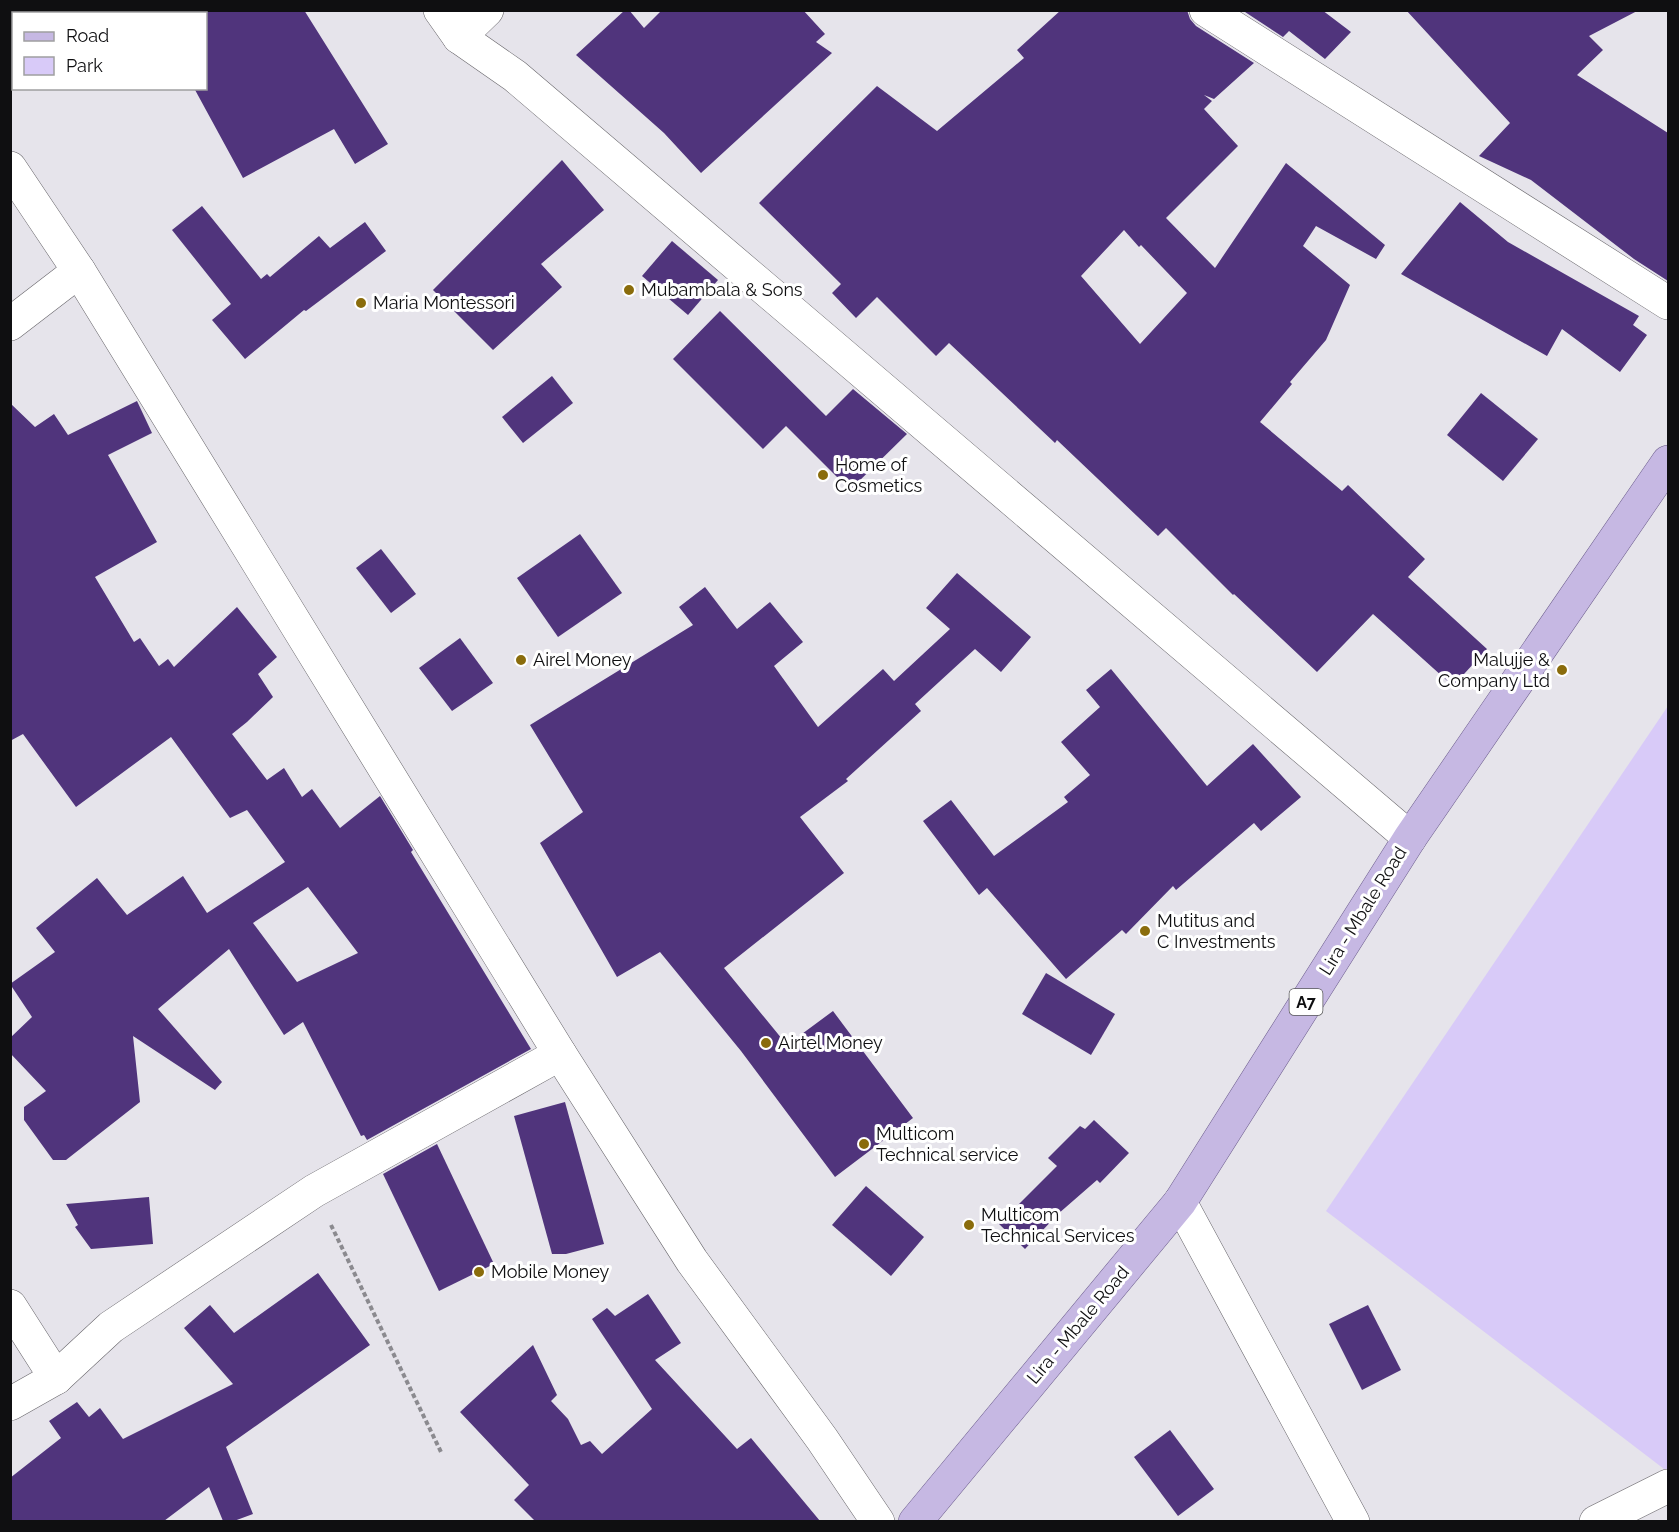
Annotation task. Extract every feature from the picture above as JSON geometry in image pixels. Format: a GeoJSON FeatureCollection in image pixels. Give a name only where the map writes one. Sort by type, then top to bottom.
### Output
{"type":"FeatureCollection","features":[{"type":"Feature","properties":{"kind":"main road","name":"Lira - Mbale Road"},"geometry":{"type":"LineString","coordinates":[[915,1521],[1180,1202],[1410,838],[1668,462]]}},
{"type":"Feature","properties":{"kind":"street"},"geometry":{"type":"LineString","coordinates":[[440,10],[459,37],[515,76],[1410,838]]}},
{"type":"Feature","properties":{"kind":"street"},"geometry":{"type":"LineString","coordinates":[[459,37],[487,10]]}},
{"type":"Feature","properties":{"kind":"street"},"geometry":{"type":"LineString","coordinates":[[1206,10],[1668,303]]}},
{"type":"Feature","properties":{"kind":"street"},"geometry":{"type":"LineString","coordinates":[[10,168],[79,271],[560,1054],[692,1261],[822,1439],[878,1521]]}},
{"type":"Feature","properties":{"kind":"street"},"geometry":{"type":"LineString","coordinates":[[10,324],[79,271]]}},
{"type":"Feature","properties":{"kind":"street"},"geometry":{"type":"LineString","coordinates":[[10,1404],[56,1378],[111,1327],[314,1191],[560,1054]]}},
{"type":"Feature","properties":{"kind":"street"},"geometry":{"type":"LineString","coordinates":[[1180,1202],[1353,1521]]}},
{"type":"Feature","properties":{"kind":"street"},"geometry":{"type":"LineString","coordinates":[[10,1306],[56,1378]]}},
{"type":"Feature","properties":{"kind":"street"},"geometry":{"type":"LineString","coordinates":[[1596,1521],[1668,1486]]}},
{"type":"Feature","properties":{"kind":"path"},"geometry":{"type":"LineString","coordinates":[[314,1191],[442,1454]]}},
{"type":"Feature","properties":{"kind":"green space"},"geometry":{"type":"Polygon","coordinates":[[[1668,706],[1668,1472],[1326,1211],[1668,706]]]}},
{"type":"Feature","properties":{"kind":"building"},"geometry":{"type":"Polygon","coordinates":[[[206,10],[304,10],[388,144],[355,164],[334,129],[243,178],[195,90],[207,90],[206,10]]]}},
{"type":"Feature","properties":{"kind":"building"},"geometry":{"type":"Polygon","coordinates":[[[625,10],[629,10],[644,28],[662,10],[803,10],[825,34],[816,42],[832,53],[701,173],[664,133],[576,55],[625,10]]]}},
{"type":"Feature","properties":{"kind":"building"},"geometry":{"type":"Polygon","coordinates":[[[1061,10],[1187,10],[1196,26],[1254,63],[1214,99],[1204,95],[1212,101],[1204,109],[1238,146],[1166,218],[1215,268],[1286,163],[1385,245],[1376,259],[1316,226],[1303,246],[1350,285],[1326,340],[1260,422],[1342,491],[1348,485],[1425,559],[1408,577],[1487,649],[1453,686],[1373,614],[1317,672],[1233,595],[1166,528],[1158,536],[1057,440],[1055,443],[949,343],[936,356],[877,297],[856,318],[832,293],[841,284],[759,203],[877,86],[937,131],[1024,58],[1017,50],[1061,10]],[[1124,230],[1081,276],[1140,344],[1187,293],[1141,245],[1139,247],[1124,230]]]}},
{"type":"Feature","properties":{"kind":"building"},"geometry":{"type":"Polygon","coordinates":[[[1242,10],[1322,10],[1351,32],[1325,59],[1289,31],[1283,37],[1242,10]]]}},
{"type":"Feature","properties":{"kind":"building"},"geometry":{"type":"Polygon","coordinates":[[[1406,10],[1639,10],[1589,36],[1603,50],[1577,75],[1668,133],[1668,281],[1634,259],[1531,180],[1479,156],[1510,123],[1406,10]]]}},
{"type":"Feature","properties":{"kind":"building"},"geometry":{"type":"Polygon","coordinates":[[[562,160],[604,210],[541,264],[562,287],[493,350],[433,290],[562,160]]]}},
{"type":"Feature","properties":{"kind":"building"},"geometry":{"type":"Polygon","coordinates":[[[1460,202],[1508,242],[1639,316],[1633,325],[1647,335],[1620,372],[1562,329],[1547,356],[1401,274],[1460,202]]]}},
{"type":"Feature","properties":{"kind":"building"},"geometry":{"type":"Polygon","coordinates":[[[202,206],[261,279],[267,274],[270,277],[319,236],[330,248],[365,222],[386,251],[306,311],[304,310],[245,359],[212,320],[231,304],[172,230],[202,206]]]}},
{"type":"Feature","properties":{"kind":"building"},"geometry":{"type":"Polygon","coordinates":[[[672,241],[718,280],[688,315],[642,276],[672,241]]]}},
{"type":"Feature","properties":{"kind":"building"},"geometry":{"type":"Polygon","coordinates":[[[720,311],[826,416],[853,389],[907,434],[850,490],[786,426],[763,449],[673,359],[720,311]]]}},
{"type":"Feature","properties":{"kind":"building"},"geometry":{"type":"Polygon","coordinates":[[[552,376],[573,403],[523,443],[502,417],[552,376]]]}},
{"type":"Feature","properties":{"kind":"building"},"geometry":{"type":"Polygon","coordinates":[[[1481,393],[1538,439],[1503,481],[1447,435],[1481,393]]]}},
{"type":"Feature","properties":{"kind":"building"},"geometry":{"type":"Polygon","coordinates":[[[137,401],[152,433],[108,455],[157,542],[95,577],[134,642],[140,638],[159,666],[168,659],[174,667],[237,607],[277,657],[258,674],[273,697],[232,734],[267,780],[284,768],[302,797],[312,789],[340,828],[380,796],[413,850],[411,852],[531,1049],[367,1140],[364,1135],[361,1136],[303,1022],[284,1035],[229,949],[158,1009],[222,1082],[215,1090],[133,1036],[140,1102],[66,1160],[53,1160],[24,1120],[24,1107],[46,1091],[10,1053],[10,1038],[32,1017],[10,984],[55,952],[36,928],[97,878],[127,915],[183,876],[207,913],[285,862],[247,810],[230,818],[171,737],[76,807],[23,734],[10,741],[10,403],[35,427],[54,414],[68,435],[137,401]],[[308,887],[253,923],[297,982],[358,953],[308,887]]]}},
{"type":"Feature","properties":{"kind":"building"},"geometry":{"type":"Polygon","coordinates":[[[580,534],[622,593],[558,637],[517,578],[580,534]]]}},
{"type":"Feature","properties":{"kind":"building"},"geometry":{"type":"Polygon","coordinates":[[[381,549],[416,594],[391,613],[356,568],[381,549]]]}},
{"type":"Feature","properties":{"kind":"building"},"geometry":{"type":"Polygon","coordinates":[[[957,573],[1031,637],[1001,672],[975,649],[915,704],[921,711],[846,779],[848,781],[800,817],[844,873],[724,968],[787,1045],[833,1011],[913,1118],[835,1177],[741,1051],[660,952],[617,977],[540,843],[583,812],[530,725],[693,625],[679,607],[705,587],[737,629],[770,602],[803,642],[774,666],[818,727],[883,669],[894,681],[950,629],[926,608],[957,573]]]}},
{"type":"Feature","properties":{"kind":"building"},"geometry":{"type":"Polygon","coordinates":[[[460,638],[493,683],[452,711],[419,668],[460,638]]]}},
{"type":"Feature","properties":{"kind":"building"},"geometry":{"type":"Polygon","coordinates":[[[1111,669],[1207,786],[1253,744],[1301,797],[1261,831],[1254,823],[1176,890],[1173,886],[1126,934],[1122,930],[1066,979],[987,888],[979,895],[923,821],[951,800],[994,856],[1068,802],[1064,797],[1090,775],[1061,742],[1100,707],[1086,690],[1111,669]]]}},
{"type":"Feature","properties":{"kind":"building"},"geometry":{"type":"Polygon","coordinates":[[[1046,973],[1115,1014],[1091,1055],[1022,1014],[1046,973]]]}},
{"type":"Feature","properties":{"kind":"building"},"geometry":{"type":"Polygon","coordinates":[[[565,1102],[604,1244],[566,1254],[552,1254],[514,1116],[565,1102]]]}},
{"type":"Feature","properties":{"kind":"building"},"geometry":{"type":"Polygon","coordinates":[[[1094,1120],[1129,1153],[1100,1183],[1097,1180],[1058,1214],[1025,1249],[999,1224],[1057,1166],[1048,1158],[1080,1126],[1085,1129],[1094,1120]]]}},
{"type":"Feature","properties":{"kind":"building"},"geometry":{"type":"Polygon","coordinates":[[[437,1144],[494,1264],[439,1291],[383,1174],[437,1144]]]}},
{"type":"Feature","properties":{"kind":"building"},"geometry":{"type":"Polygon","coordinates":[[[866,1186],[924,1237],[891,1276],[832,1225],[866,1186]]]}},
{"type":"Feature","properties":{"kind":"building"},"geometry":{"type":"Polygon","coordinates":[[[149,1197],[153,1244],[91,1249],[75,1227],[78,1225],[66,1204],[149,1197]]]}},
{"type":"Feature","properties":{"kind":"building"},"geometry":{"type":"Polygon","coordinates":[[[318,1273],[370,1345],[226,1447],[253,1514],[234,1521],[223,1521],[209,1487],[164,1521],[10,1521],[10,1478],[61,1438],[49,1421],[77,1402],[89,1417],[100,1408],[123,1439],[233,1384],[184,1328],[210,1305],[234,1333],[318,1273]]]}},
{"type":"Feature","properties":{"kind":"building"},"geometry":{"type":"Polygon","coordinates":[[[648,1294],[681,1343],[655,1360],[737,1449],[751,1438],[820,1521],[535,1521],[514,1500],[529,1485],[460,1412],[533,1345],[557,1395],[551,1401],[568,1419],[581,1445],[590,1441],[602,1454],[652,1409],[592,1319],[607,1308],[615,1316],[648,1294]]]}},
{"type":"Feature","properties":{"kind":"building"},"geometry":{"type":"Polygon","coordinates":[[[1368,1305],[1401,1370],[1362,1390],[1329,1324],[1368,1305]]]}},
{"type":"Feature","properties":{"kind":"building"},"geometry":{"type":"Polygon","coordinates":[[[1170,1430],[1214,1489],[1178,1516],[1134,1457],[1170,1430]]]}},
{"type":"Feature","properties":{"kind":"place","name":"Mubambala & Sons"},"geometry":{"type":"Point","coordinates":[629,290]}},
{"type":"Feature","properties":{"kind":"place","name":"Maria Montessori"},"geometry":{"type":"Point","coordinates":[361,303]}},
{"type":"Feature","properties":{"kind":"place","name":"Home of Cosmetics"},"geometry":{"type":"Point","coordinates":[823,475]}},
{"type":"Feature","properties":{"kind":"place","name":"Airel Money"},"geometry":{"type":"Point","coordinates":[521,660]}},
{"type":"Feature","properties":{"kind":"place","name":"Malujje & Company Ltd"},"geometry":{"type":"Point","coordinates":[1562,670]}},
{"type":"Feature","properties":{"kind":"place","name":"Mutitus and C Investments"},"geometry":{"type":"Point","coordinates":[1145,931]}},
{"type":"Feature","properties":{"kind":"place","name":"Airtel Money"},"geometry":{"type":"Point","coordinates":[766,1043]}},
{"type":"Feature","properties":{"kind":"place","name":"Multicom Technical service"},"geometry":{"type":"Point","coordinates":[864,1144]}},
{"type":"Feature","properties":{"kind":"place","name":"Multicom Technical Services"},"geometry":{"type":"Point","coordinates":[969,1225]}},
{"type":"Feature","properties":{"kind":"place","name":"Mobile Money"},"geometry":{"type":"Point","coordinates":[479,1272]}}]}
